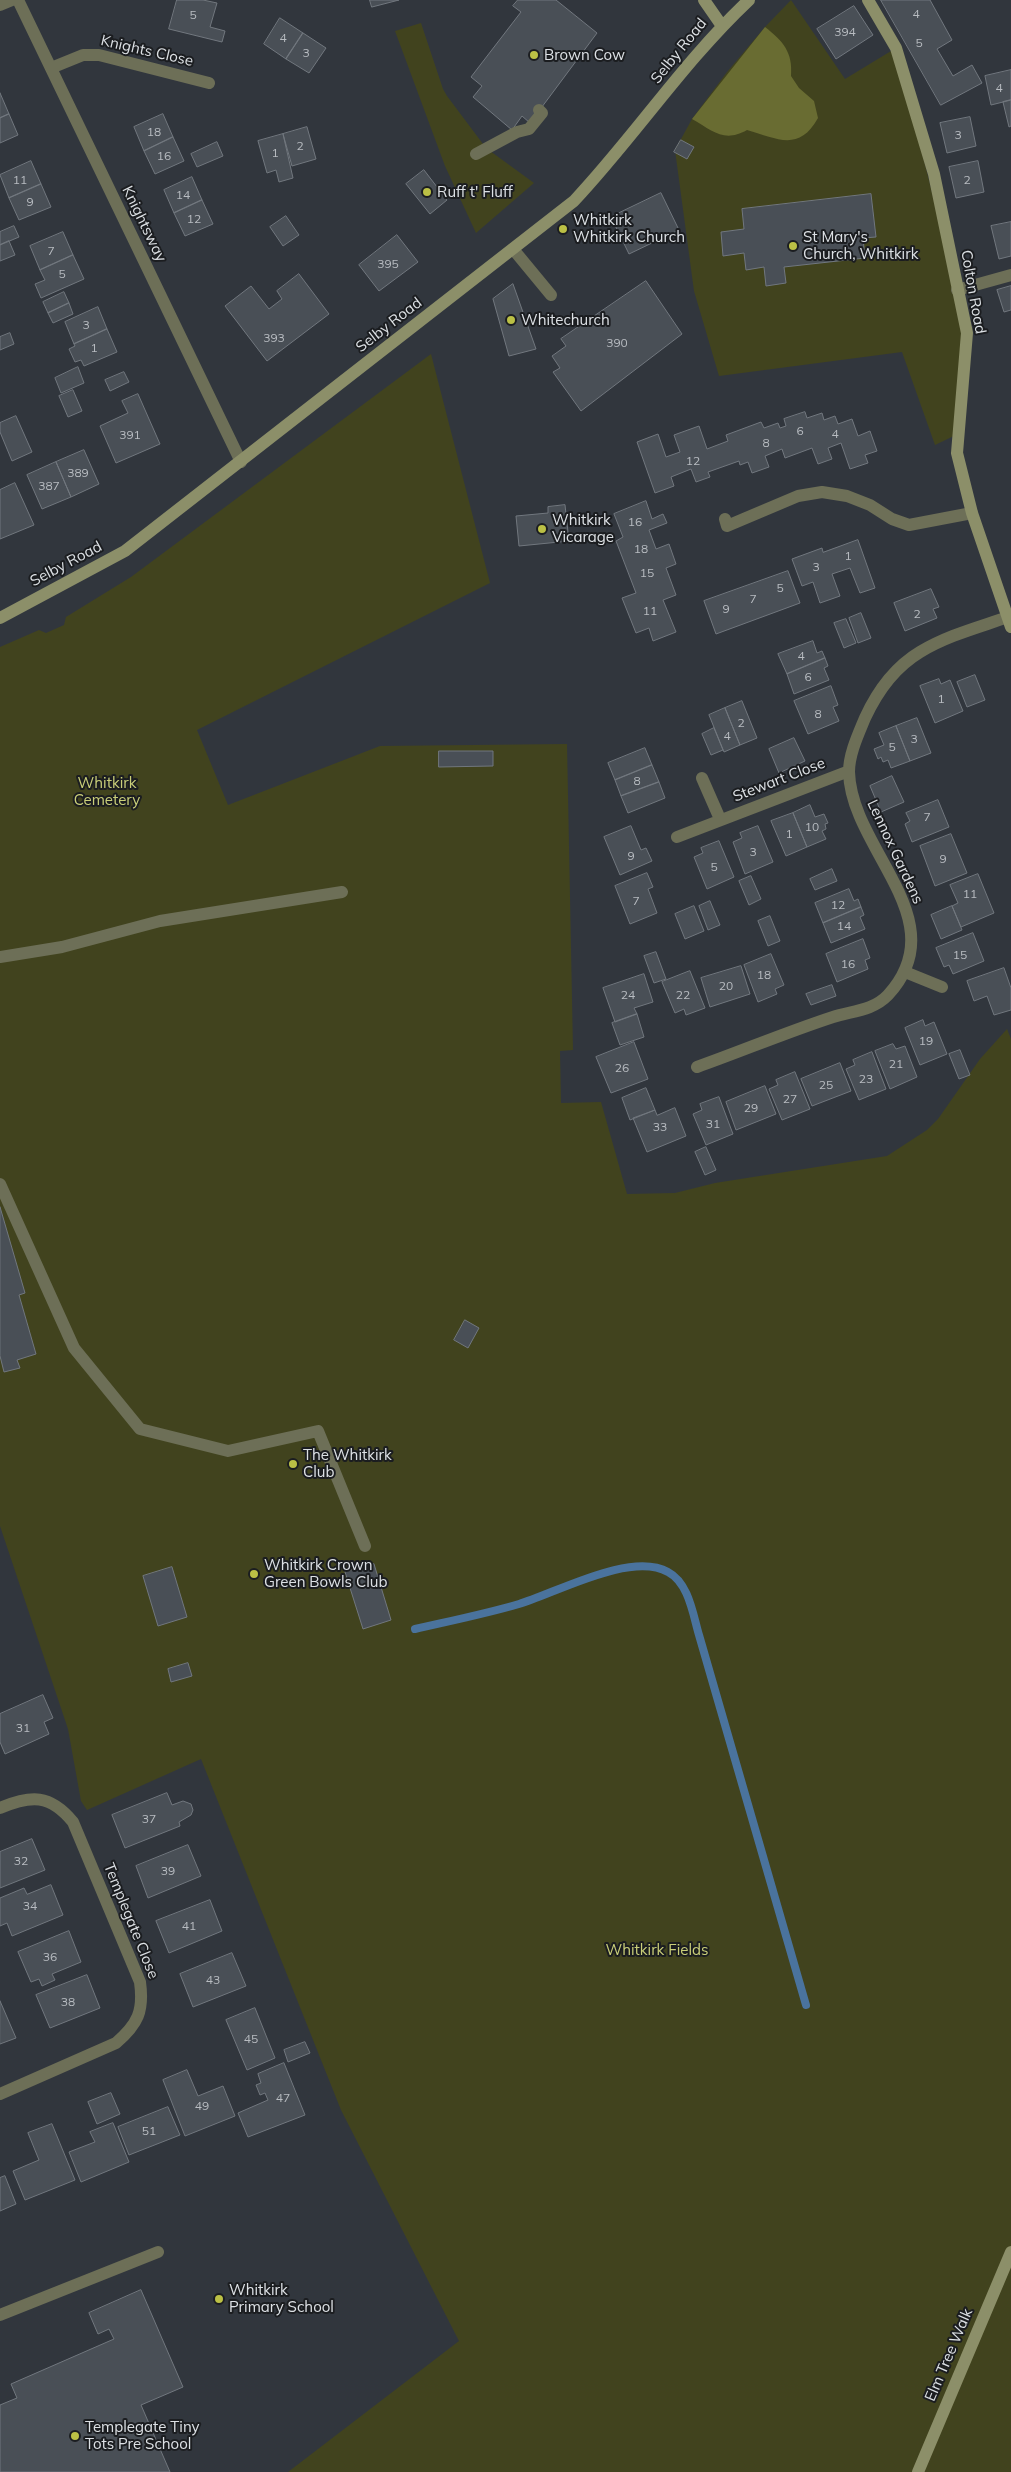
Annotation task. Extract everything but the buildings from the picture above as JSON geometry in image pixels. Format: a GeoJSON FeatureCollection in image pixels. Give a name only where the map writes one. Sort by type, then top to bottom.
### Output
{"type":"FeatureCollection","features":[{"type":"Feature","properties":{"kind":"main road"},"geometry":{"type":"LineString","coordinates":[[704,0],[722,26]]}},
{"type":"Feature","properties":{"kind":"main road","name":"Selby Road"},"geometry":{"type":"LineString","coordinates":[[0,618],[125,551],[574,201],[612,161],[722,26],[749,0]]}},
{"type":"Feature","properties":{"kind":"main road","name":"Colton Road"},"geometry":{"type":"LineString","coordinates":[[868,0],[896,48],[934,174],[967,333],[957,453],[972,512],[1010,620]]}},
{"type":"Feature","properties":{"kind":"main road","name":"Elm Tree Walk"},"geometry":{"type":"LineString","coordinates":[[918,2472],[1011,2252]]}},
{"type":"Feature","properties":{"kind":"street"},"geometry":{"type":"LineString","coordinates":[[0,5],[12,0]]}},
{"type":"Feature","properties":{"kind":"street","name":"Knightsway"},"geometry":{"type":"LineString","coordinates":[[18,0],[241,462]]}},
{"type":"Feature","properties":{"kind":"street","name":"Knights Close"},"geometry":{"type":"LineString","coordinates":[[51,68],[83,55],[99,55],[209,83]]}},
{"type":"Feature","properties":{"kind":"street"},"geometry":{"type":"LineString","coordinates":[[476,154],[517,132],[529,129],[542,112],[539,110]]}},
{"type":"Feature","properties":{"kind":"street"},"geometry":{"type":"LineString","coordinates":[[513,249],[551,295]]}},
{"type":"Feature","properties":{"kind":"street"},"geometry":{"type":"LineString","coordinates":[[958,290],[1011,274]]}},
{"type":"Feature","properties":{"kind":"street"},"geometry":{"type":"LineString","coordinates":[[725,519],[727,526],[798,496],[822,492],[847,496],[870,505],[892,519],[909,525],[972,512]]}},
{"type":"Feature","properties":{"kind":"street","name":"Lennox Gardens"},"geometry":{"type":"LineString","coordinates":[[698,1067],[834,1017],[861,1011],[887,996],[905,972],[912,939],[904,905],[890,873],[858,814],[851,792],[849,771],[855,743],[870,708],[895,670],[920,652],[950,637],[1010,620]]}},
{"type":"Feature","properties":{"kind":"street","name":"Stewart Close"},"geometry":{"type":"LineString","coordinates":[[677,837],[849,771]]}},
{"type":"Feature","properties":{"kind":"street","name":"Stewart Close"},"geometry":{"type":"LineString","coordinates":[[702,778],[720,819]]}},
{"type":"Feature","properties":{"kind":"street"},"geometry":{"type":"LineString","coordinates":[[0,957],[62,947],[160,921],[342,892]]}},
{"type":"Feature","properties":{"kind":"street"},"geometry":{"type":"LineString","coordinates":[[905,972],[942,987]]}},
{"type":"Feature","properties":{"kind":"street"},"geometry":{"type":"LineString","coordinates":[[0,1184],[74,1348],[140,1428],[228,1451],[318,1431],[365,1546]]}},
{"type":"Feature","properties":{"kind":"street","name":"Templegate Close"},"geometry":{"type":"LineString","coordinates":[[0,1808],[19,1800],[34,1798],[49,1802],[63,1810],[73,1822],[140,1982],[142,1999],[139,2016],[130,2032],[116,2043],[0,2094]]}},
{"type":"Feature","properties":{"kind":"street"},"geometry":{"type":"LineString","coordinates":[[0,2315],[158,2252]]}},
{"type":"Feature","properties":{"kind":"green space"},"geometry":{"type":"Polygon","coordinates":[[[791,0],[845,79],[896,48],[967,333],[958,434],[935,445],[902,352],[719,376],[694,291],[675,150],[692,119],[727,72],[791,0]],[[871,194],[742,209],[744,229],[721,232],[724,256],[744,253],[746,270],[764,267],[766,286],[786,283],[784,267],[865,258],[863,238],[876,237],[871,194]]]}},
{"type":"Feature","properties":{"kind":"green space"},"geometry":{"type":"Polygon","coordinates":[[[421,23],[447,96],[486,148],[534,183],[476,233],[445,166],[395,31],[421,23]]]}},
{"type":"Feature","properties":{"kind":"green space"},"geometry":{"type":"Polygon","coordinates":[[[765,27],[786,48],[790,60],[791,76],[799,88],[814,101],[818,118],[811,129],[795,139],[787,140],[768,137],[747,130],[739,134],[725,135],[719,134],[692,119],[765,27]]]}},
{"type":"Feature","properties":{"kind":"green space"},"geometry":{"type":"Polygon","coordinates":[[[431,354],[490,583],[197,730],[228,805],[380,746],[567,744],[573,1050],[560,1051],[561,1103],[601,1102],[627,1194],[675,1193],[715,1183],[887,1156],[927,1130],[938,1119],[980,1059],[1007,1029],[1011,1039],[1011,2472],[288,2472],[459,2341],[341,2110],[201,1759],[87,1810],[81,1801],[68,1729],[0,1526],[0,647],[39,630],[46,633],[64,625],[66,617],[131,577],[431,354]]]}},
{"type":"Feature","properties":{"kind":"waterway"},"geometry":{"type":"LineString","coordinates":[[415,1629],[519,1604],[614,1570],[652,1567],[668,1572],[675,1577],[685,1591],[692,1609],[806,2005]]}},
{"type":"Feature","properties":{"kind":"place","name":"Brown Cow"},"geometry":{"type":"Point","coordinates":[534,55]}},
{"type":"Feature","properties":{"kind":"place","name":"Ruff t' Fluff"},"geometry":{"type":"Point","coordinates":[427,192]}},
{"type":"Feature","properties":{"kind":"place","name":"Whitkirk Whitkirk Church"},"geometry":{"type":"Point","coordinates":[563,229]}},
{"type":"Feature","properties":{"kind":"place","name":"St Mary's Church, Whitkirk"},"geometry":{"type":"Point","coordinates":[793,246]}},
{"type":"Feature","properties":{"kind":"place","name":"Whitechurch"},"geometry":{"type":"Point","coordinates":[511,320]}},
{"type":"Feature","properties":{"kind":"place","name":"Whitkirk Vicarage"},"geometry":{"type":"Point","coordinates":[542,529]}},
{"type":"Feature","properties":{"kind":"place","name":"The Whitkirk Club"},"geometry":{"type":"Point","coordinates":[293,1464]}},
{"type":"Feature","properties":{"kind":"place","name":"Whitkirk Crown Green Bowls Club"},"geometry":{"type":"Point","coordinates":[254,1574]}},
{"type":"Feature","properties":{"kind":"place","name":"Whitkirk Primary School"},"geometry":{"type":"Point","coordinates":[219,2299]}},
{"type":"Feature","properties":{"kind":"place","name":"Templegate Tiny Tots Pre School"},"geometry":{"type":"Point","coordinates":[75,2436]}},
{"type":"Feature","properties":{"kind":"park label","name":"Whitkirk Cemetery"},"geometry":{"type":"Point","coordinates":[107,792]}},
{"type":"Feature","properties":{"kind":"park label","name":"Whitkirk Fields"},"geometry":{"type":"Point","coordinates":[657,1950]}}]}
